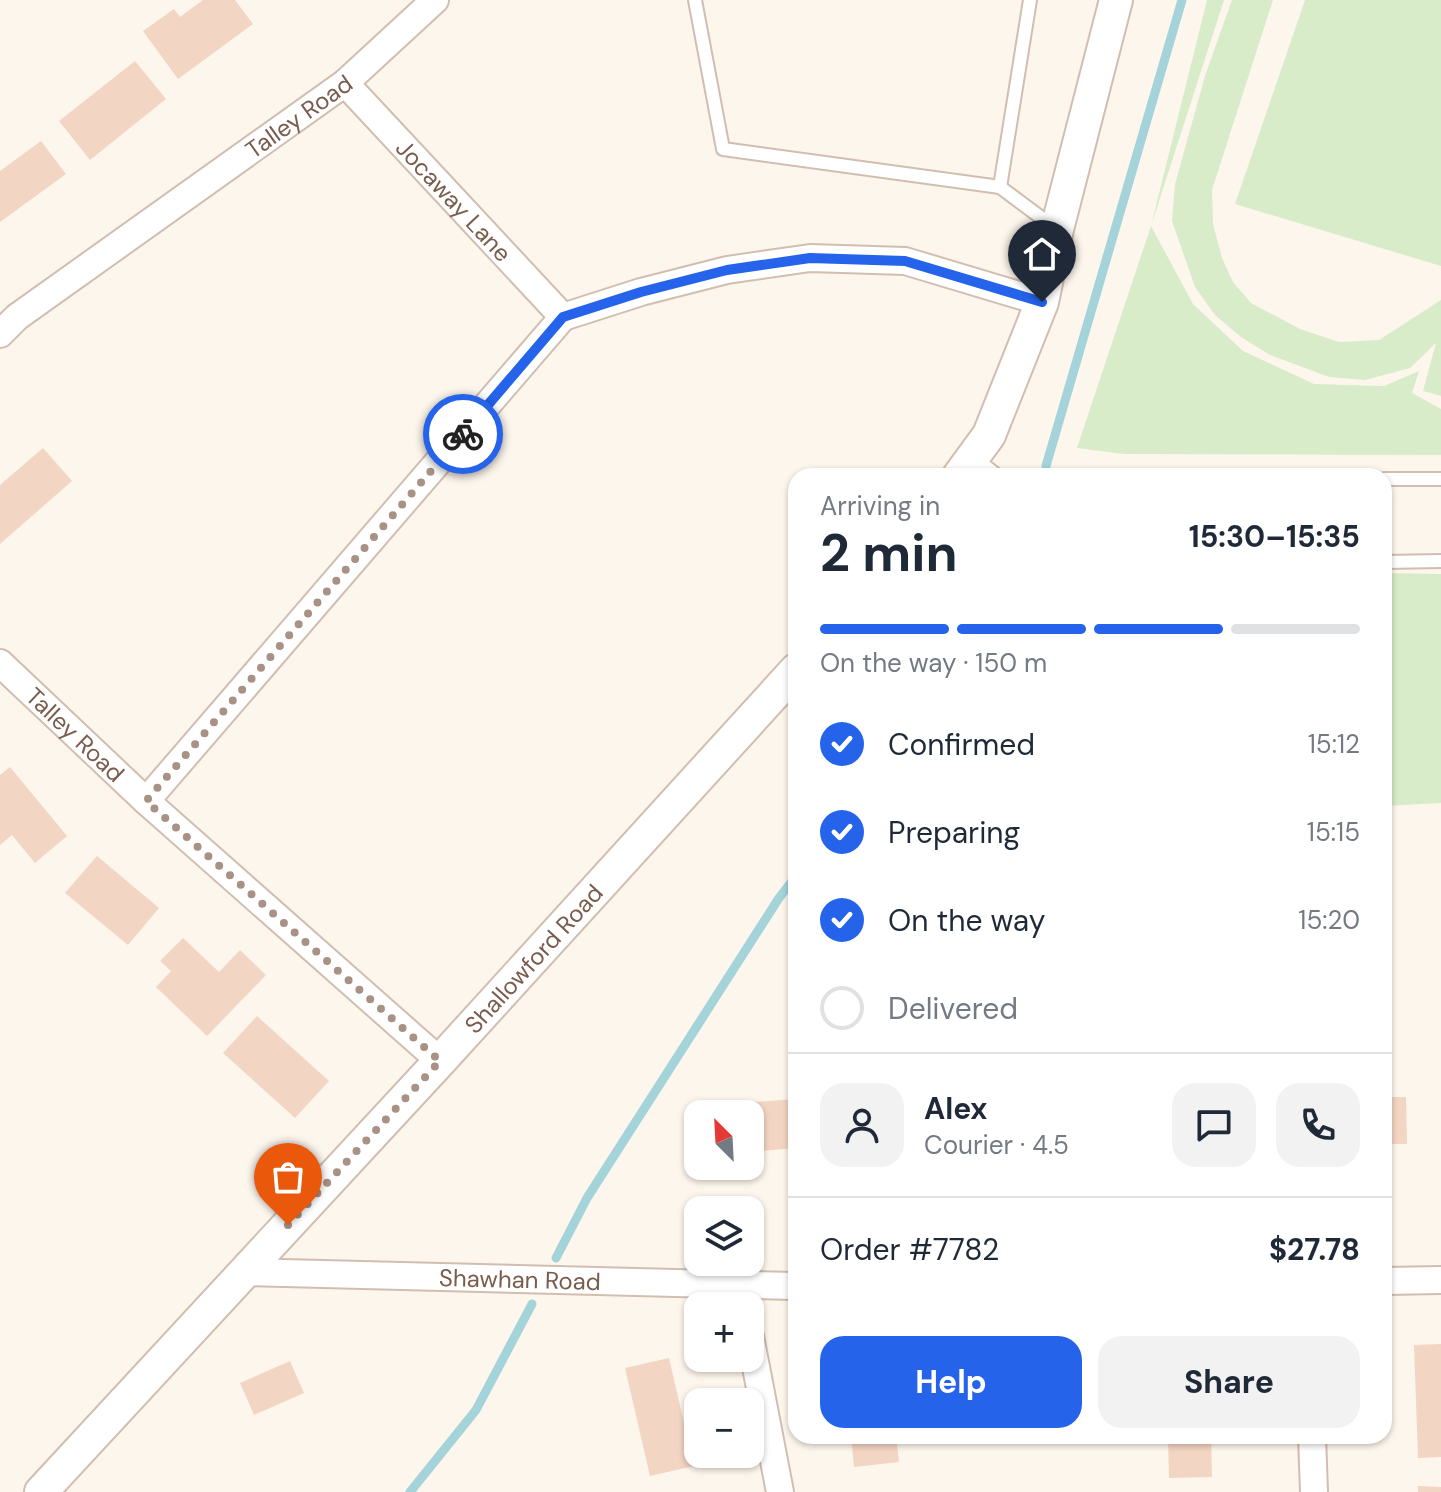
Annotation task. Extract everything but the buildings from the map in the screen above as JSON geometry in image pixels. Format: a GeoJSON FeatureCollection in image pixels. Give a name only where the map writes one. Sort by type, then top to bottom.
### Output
{"type":"FeatureCollection","features":[{"type":"Feature","properties":{"kind":"street","name":"Talley Road"},"geometry":{"type":"LineString","coordinates":[[0,334],[17,317],[345,83],[435,0]]}},
{"type":"Feature","properties":{"kind":"street"},"geometry":{"type":"LineString","coordinates":[[977,468],[1042,302],[1057,229],[1116,0]]}},
{"type":"Feature","properties":{"kind":"street","name":"Jocaway Lane"},"geometry":{"type":"LineString","coordinates":[[345,83],[563,317]]}},
{"type":"Feature","properties":{"kind":"street"},"geometry":{"type":"LineString","coordinates":[[146,801],[563,317],[641,292],[727,270],[810,258],[905,261],[1042,302]]}},
{"type":"Feature","properties":{"kind":"street","name":"Talley Road"},"geometry":{"type":"LineString","coordinates":[[0,663],[146,801],[440,1061]]}},
{"type":"Feature","properties":{"kind":"street","name":"Shallowford Road"},"geometry":{"type":"LineString","coordinates":[[41,1492],[788,679]]}},
{"type":"Feature","properties":{"kind":"street","name":"Shawhan Road"},"geometry":{"type":"LineString","coordinates":[[244,1272],[684,1293]]}},
{"type":"Feature","properties":{"kind":"street"},"geometry":{"type":"LineString","coordinates":[[1392,1281],[1441,1280]]}},
{"type":"Feature","properties":{"kind":"street","name":"Shawhan Road"},"geometry":{"type":"LineString","coordinates":[[764,1292],[788,1287]]}},
{"type":"Feature","properties":{"kind":"street"},"geometry":{"type":"LineString","coordinates":[[757,1372],[780,1492]]}},
{"type":"Feature","properties":{"kind":"street"},"geometry":{"type":"LineString","coordinates":[[1312,1444],[1314,1492]]}},
{"type":"Feature","properties":{"kind":"lane"},"geometry":{"type":"LineString","coordinates":[[695,0],[723,149],[1000,187],[1057,229]]}},
{"type":"Feature","properties":{"kind":"lane"},"geometry":{"type":"LineString","coordinates":[[1000,187],[1030,0]]}},
{"type":"Feature","properties":{"kind":"lane"},"geometry":{"type":"LineString","coordinates":[[1392,479],[1441,479]]}},
{"type":"Feature","properties":{"kind":"lane"},"geometry":{"type":"LineString","coordinates":[[1392,562],[1441,561]]}},
{"type":"Feature","properties":{"kind":"green space"},"geometry":{"type":"Polygon","coordinates":[[[1207,0],[1224,0],[1151,226],[1207,0]]]}},
{"type":"Feature","properties":{"kind":"green space"},"geometry":{"type":"Polygon","coordinates":[[[1232,0],[1273,0],[1212,190],[1213,224],[1222,258],[1233,282],[1251,303],[1300,329],[1339,342],[1379,340],[1441,300],[1441,396],[1423,391],[1436,343],[1410,368],[1365,380],[1329,377],[1270,355],[1241,337],[1215,315],[1195,287],[1172,221],[1175,184],[1205,76],[1232,0]]]}},
{"type":"Feature","properties":{"kind":"green space"},"geometry":{"type":"Polygon","coordinates":[[[1305,0],[1441,0],[1441,266],[1235,204],[1305,0]]]}},
{"type":"Feature","properties":{"kind":"green space"},"geometry":{"type":"Polygon","coordinates":[[[1151,226],[1193,304],[1243,351],[1314,384],[1384,386],[1419,371],[1412,393],[1441,409],[1441,455],[1124,454],[1077,448],[1151,226]]]}},
{"type":"Feature","properties":{"kind":"green space"},"geometry":{"type":"Polygon","coordinates":[[[1392,573],[1441,574],[1441,803],[1392,806],[1392,573]]]}},
{"type":"Feature","properties":{"kind":"waterway"},"geometry":{"type":"LineString","coordinates":[[1046,466],[1182,0]]}},
{"type":"Feature","properties":{"kind":"waterway"},"geometry":{"type":"LineString","coordinates":[[556,1258],[587,1198],[788,886]]}},
{"type":"Feature","properties":{"kind":"waterway"},"geometry":{"type":"LineString","coordinates":[[410,1492],[476,1410],[532,1304]]}},
{"type":"Feature","properties":{"kind":"way so far"},"geometry":{"type":"LineString","coordinates":[[288,1225],[440,1061],[146,801],[463,434]]}},
{"type":"Feature","properties":{"kind":"route"},"geometry":{"type":"LineString","coordinates":[[463,434],[563,317],[641,292],[727,270],[810,258],[905,261],[1042,302]]}}]}
